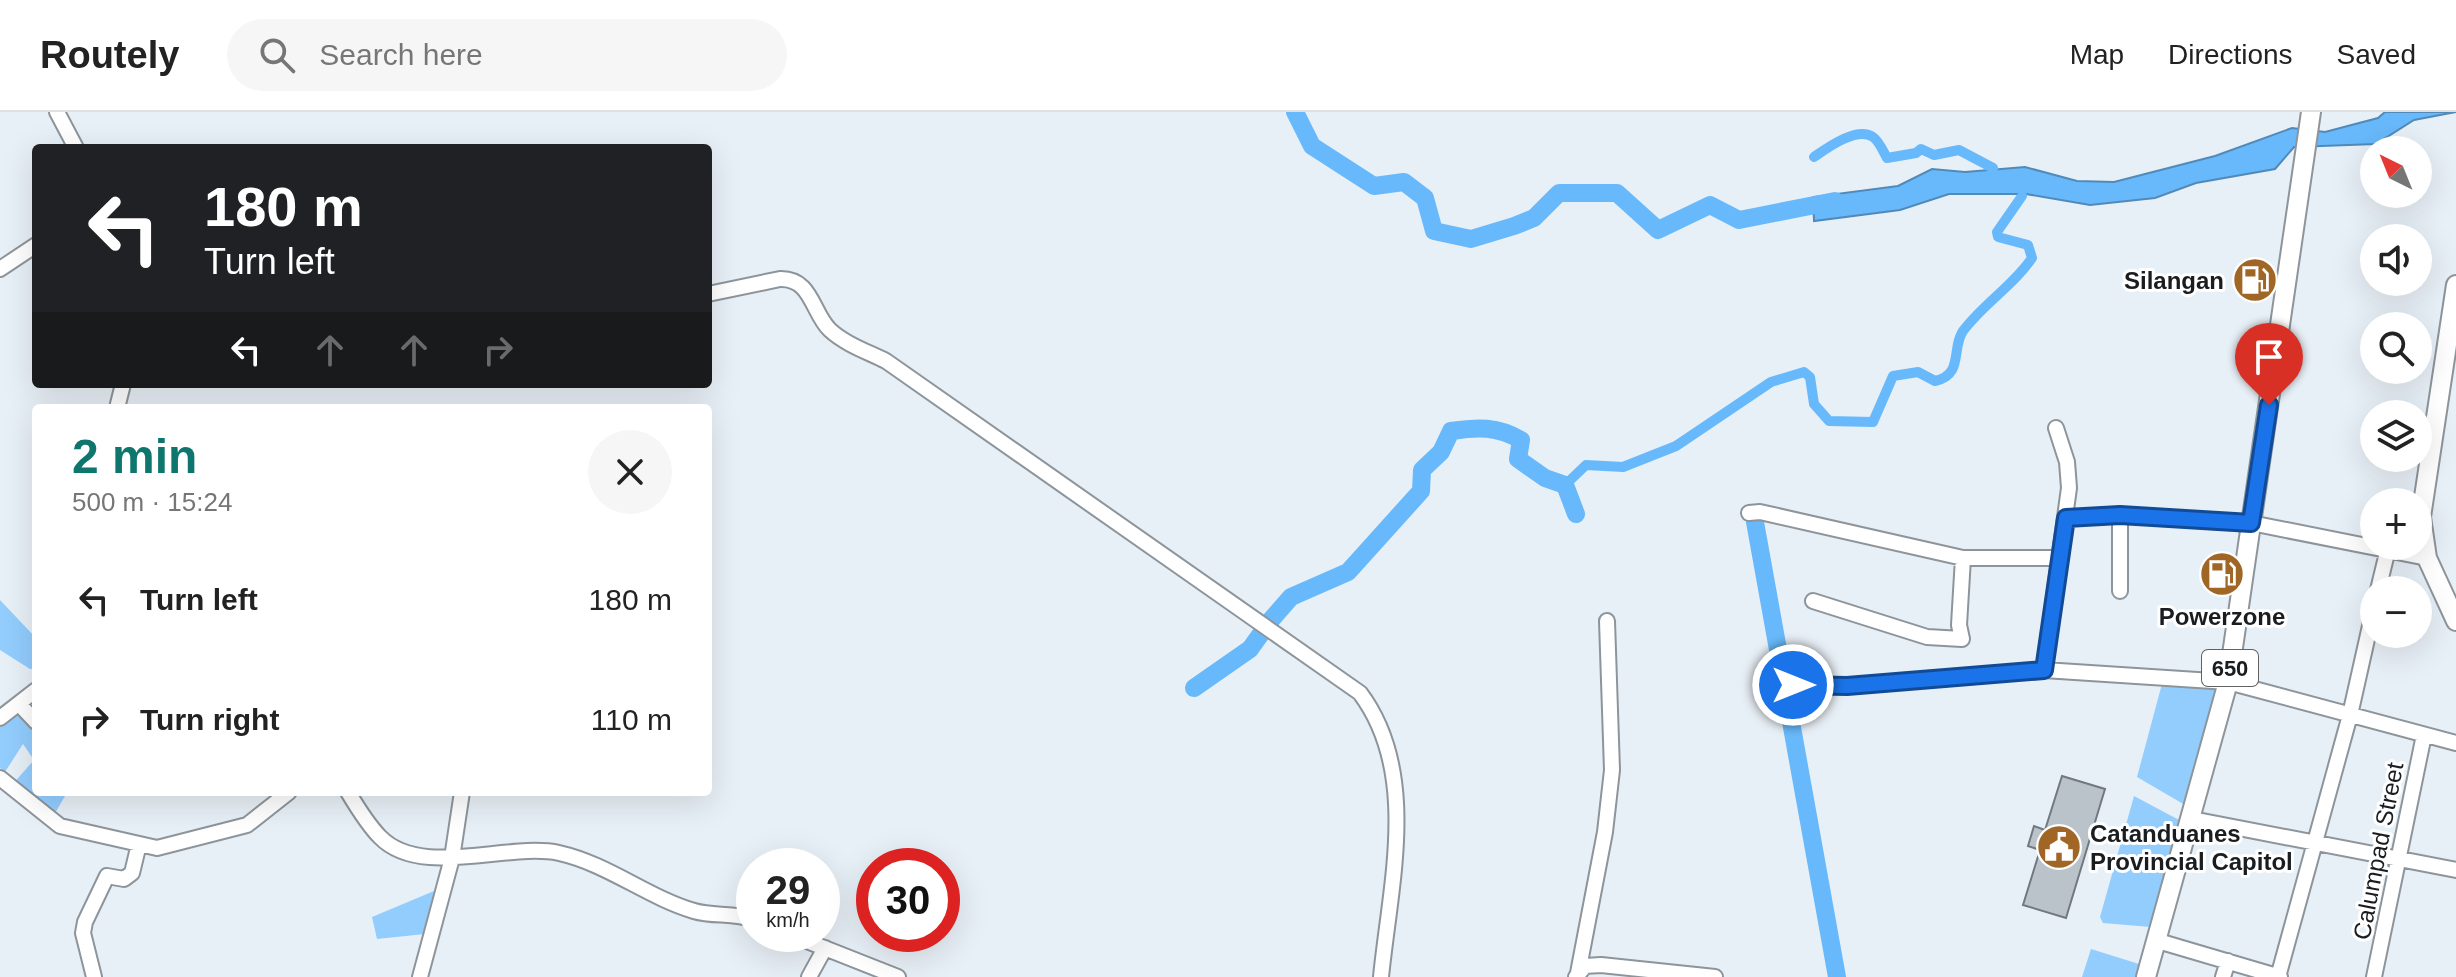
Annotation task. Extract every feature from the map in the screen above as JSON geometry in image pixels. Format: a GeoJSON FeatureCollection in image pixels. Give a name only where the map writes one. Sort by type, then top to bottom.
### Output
{"type":"FeatureCollection","features":[{"type":"Feature","properties":{"kind":"main road","name":"650"},"geometry":{"type":"LineString","coordinates":[[2146,977],[2228,682],[2309,119]]}},
{"type":"Feature","properties":{"kind":"main road"},"geometry":{"type":"LineString","coordinates":[[2425,488],[2456,285]]}},
{"type":"Feature","properties":{"kind":"main road"},"geometry":{"type":"LineString","coordinates":[[2428,560],[2456,621]]}},
{"type":"Feature","properties":{"kind":"street"},"geometry":{"type":"LineString","coordinates":[[57,112],[74,144]]}},
{"type":"Feature","properties":{"kind":"street"},"geometry":{"type":"LineString","coordinates":[[0,269],[32,248]]}},
{"type":"Feature","properties":{"kind":"street"},"geometry":{"type":"LineString","coordinates":[[712,293],[780,279],[790,278],[802,284],[828,328],[841,338],[886,361],[1360,693],[1383,733],[1398,812],[1381,977]]}},
{"type":"Feature","properties":{"kind":"street"},"geometry":{"type":"LineString","coordinates":[[2044,670],[2061,558],[2069,475],[2056,428]]}},
{"type":"Feature","properties":{"kind":"street"},"geometry":{"type":"LineString","coordinates":[[1749,513],[1760,512],[1963,558],[2004,561],[2061,558]]}},
{"type":"Feature","properties":{"kind":"street"},"geometry":{"type":"LineString","coordinates":[[2120,515],[2120,591]]}},
{"type":"Feature","properties":{"kind":"street"},"geometry":{"type":"LineString","coordinates":[[2066,518],[2120,515],[2251,523],[2360,544]]}},
{"type":"Feature","properties":{"kind":"street"},"geometry":{"type":"LineString","coordinates":[[1813,601],[1927,637],[1962,639],[1959,625],[1963,558]]}},
{"type":"Feature","properties":{"kind":"street"},"geometry":{"type":"LineString","coordinates":[[1607,621],[1612,770],[1605,832],[1581,972],[1715,977]]}},
{"type":"Feature","properties":{"kind":"street"},"geometry":{"type":"LineString","coordinates":[[2158,941],[2279,977],[2350,715],[2365,648]]}},
{"type":"Feature","properties":{"kind":"street"},"geometry":{"type":"LineString","coordinates":[[1793,685],[1847,686],[2044,670],[2228,682],[2456,743]]}},
{"type":"Feature","properties":{"kind":"street"},"geometry":{"type":"LineString","coordinates":[[0,718],[32,693]]}},
{"type":"Feature","properties":{"kind":"street"},"geometry":{"type":"LineString","coordinates":[[19,704],[32,718]]}},
{"type":"Feature","properties":{"kind":"street","name":"Calumpad Street"},"geometry":{"type":"LineString","coordinates":[[2374,977],[2424,735]]}},
{"type":"Feature","properties":{"kind":"street"},"geometry":{"type":"LineString","coordinates":[[0,778],[60,826],[157,848],[228,832],[266,813],[285,796]]}},
{"type":"Feature","properties":{"kind":"street"},"geometry":{"type":"LineString","coordinates":[[351,796],[380,837],[392,847],[452,858],[524,851],[559,853],[626,878],[697,912],[736,912]]}},
{"type":"Feature","properties":{"kind":"street"},"geometry":{"type":"LineString","coordinates":[[420,977],[452,858],[461,796]]}},
{"type":"Feature","properties":{"kind":"street"},"geometry":{"type":"LineString","coordinates":[[2192,819],[2313,845],[2456,870]]}},
{"type":"Feature","properties":{"kind":"street"},"geometry":{"type":"LineString","coordinates":[[94,977],[83,933],[85,922],[107,876],[124,879],[132,873],[139,844]]}},
{"type":"Feature","properties":{"kind":"street"},"geometry":{"type":"LineString","coordinates":[[809,977],[823,952]]}},
{"type":"Feature","properties":{"kind":"street"},"geometry":{"type":"LineString","coordinates":[[835,952],[898,977]]}},
{"type":"Feature","properties":{"kind":"street"},"geometry":{"type":"LineString","coordinates":[[2223,977],[2228,961]]}},
{"type":"Feature","properties":{"kind":"shaded area"},"geometry":{"type":"Polygon","coordinates":[[[2385,112],[2456,112],[2414,120],[2389,136],[2360,136],[2360,145],[2294,147],[2275,169],[2196,183],[2155,198],[2090,205],[2026,194],[1949,194],[1900,210],[1814,221],[1813,197],[1898,186],[1932,169],[1965,172],[2025,167],[2077,181],[2114,182],[2215,156],[2292,128],[2325,132],[2378,118],[2385,112]]]}},
{"type":"Feature","properties":{"kind":"shaded area"},"geometry":{"type":"Polygon","coordinates":[[[0,600],[32,634],[32,669],[0,650],[0,600]]]}},
{"type":"Feature","properties":{"kind":"shaded area"},"geometry":{"type":"Polygon","coordinates":[[[2163,680],[2217,684],[2185,805],[2137,777],[2163,680]]]}},
{"type":"Feature","properties":{"kind":"shaded area"},"geometry":{"type":"Polygon","coordinates":[[[20,712],[32,726],[32,757],[23,744],[5,772],[0,768],[0,726],[20,712]]]}},
{"type":"Feature","properties":{"kind":"shaded area"},"geometry":{"type":"Polygon","coordinates":[[[32,762],[32,796],[65,796],[54,815],[11,786],[32,762]]]}},
{"type":"Feature","properties":{"kind":"shaded area"},"geometry":{"type":"Polygon","coordinates":[[[2134,796],[2181,821],[2150,927],[2103,923],[2100,917],[2134,796]]]}},
{"type":"Feature","properties":{"kind":"shaded area"},"geometry":{"type":"Polygon","coordinates":[[[434,891],[425,934],[377,939],[372,917],[434,891]]]}},
{"type":"Feature","properties":{"kind":"shaded area"},"geometry":{"type":"Polygon","coordinates":[[[2091,949],[2139,964],[2135,977],[2082,977],[2091,949]]]}},
{"type":"Feature","properties":{"kind":"building","name":"Catanduanes Provincial Capitol"},"geometry":{"type":"Polygon","coordinates":[[[2062,776],[2105,789],[2066,918],[2023,905],[2040,850],[2028,846],[2034,826],[2045,830],[2062,776]]]}},
{"type":"Feature","properties":{"kind":"waterway"},"geometry":{"type":"LineString","coordinates":[[1295,112],[1312,146],[1374,186],[1404,182],[1425,198],[1434,231],[1471,239],[1534,218],[1559,193],[1617,193],[1658,230],[1710,205],[1739,220],[1835,201]]}},
{"type":"Feature","properties":{"kind":"waterway"},"geometry":{"type":"LineString","coordinates":[[1814,157],[1851,136],[1866,134],[1877,141],[1887,158],[1916,153],[1921,149],[1934,155],[1959,150],[1993,168]]}},
{"type":"Feature","properties":{"kind":"waterway"},"geometry":{"type":"LineString","coordinates":[[1565,485],[1586,465],[1623,467],[1676,446],[1771,382],[1804,372],[1810,377],[1814,404],[1829,421],[1873,422],[1893,376],[1918,372],[1935,381],[1944,378],[1953,367],[1963,331],[2032,258],[2028,245],[1998,237],[1997,232],[2022,196]]}},
{"type":"Feature","properties":{"kind":"waterway"},"geometry":{"type":"LineString","coordinates":[[1270,621],[1291,597],[1348,572],[1421,491],[1422,470],[1441,452],[1451,431],[1487,429],[1521,440],[1518,459],[1545,478],[1565,485],[1576,514]]}},
{"type":"Feature","properties":{"kind":"waterway"},"geometry":{"type":"LineString","coordinates":[[1755,522],[1837,977]]}},
{"type":"Feature","properties":{"kind":"waterway"},"geometry":{"type":"LineString","coordinates":[[1194,688],[1250,649],[1263,631]]}},
{"type":"Feature","properties":{"kind":"place","name":"Silangan"},"geometry":{"type":"Point","coordinates":[2255,280]}},
{"type":"Feature","properties":{"kind":"place","name":"Powerzone"},"geometry":{"type":"Point","coordinates":[2222,574]}},
{"type":"Feature","properties":{"kind":"place","name":"Catanduanes Provincial Capitol"},"geometry":{"type":"Point","coordinates":[2059,847]}},
{"type":"Feature","properties":{"kind":"route"},"geometry":{"type":"LineString","coordinates":[[1793,685],[1847,686],[2044,670],[2066,518],[2120,515],[2251,523],[2269,405]]}}]}
